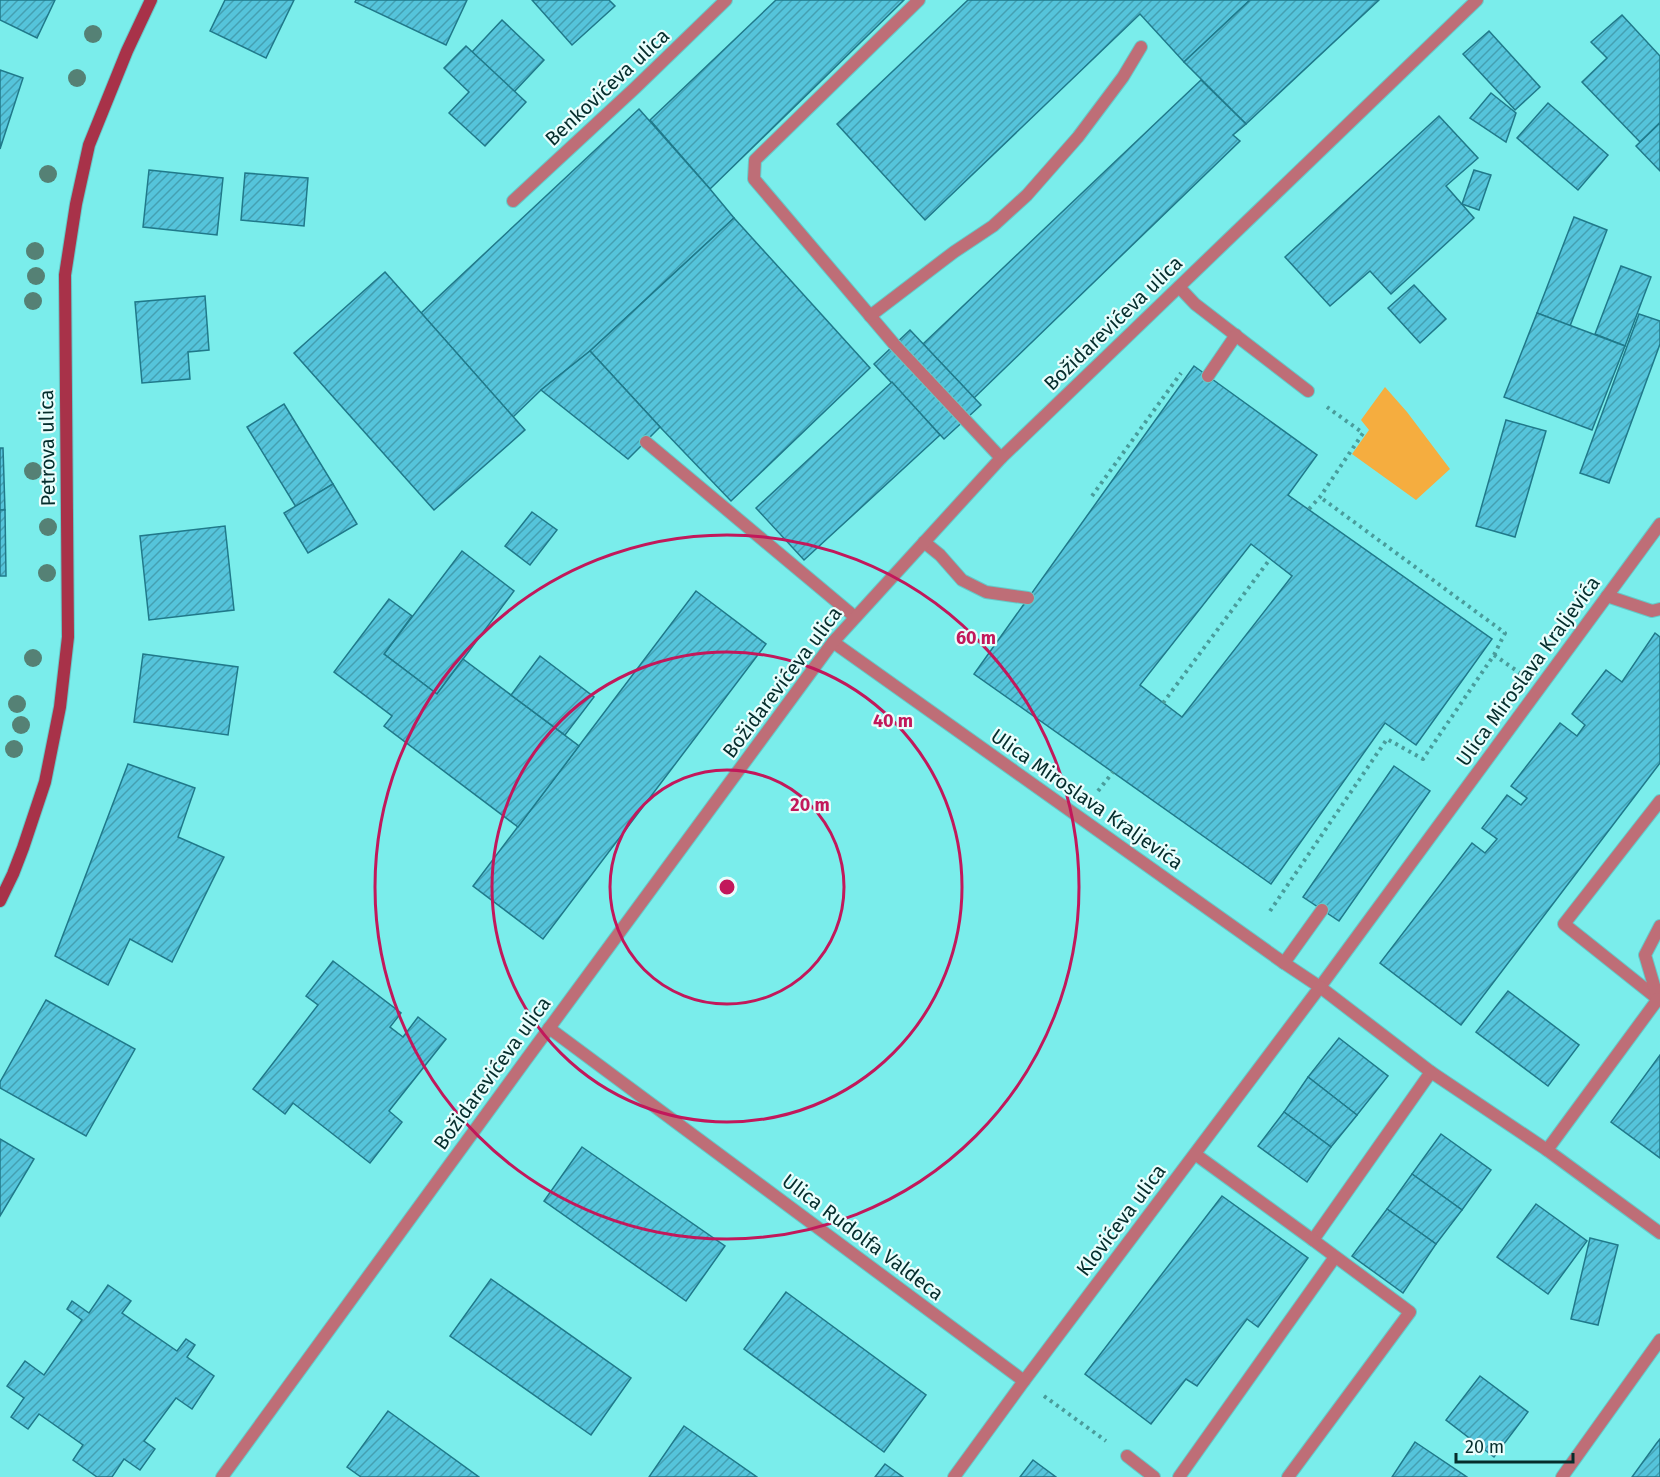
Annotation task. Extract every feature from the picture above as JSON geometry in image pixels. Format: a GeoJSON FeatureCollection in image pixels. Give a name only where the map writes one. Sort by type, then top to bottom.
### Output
{"type":"FeatureCollection","features":[{"type":"Feature","properties":{"kind":"street","name":"Petrova ulica"},"geometry":{"type":"LineString","coordinates":[[0,901],[23,848],[45,782],[60,707],[68,637],[65,275],[76,204],[89,145],[151,0]]}},
{"type":"Feature","properties":{"kind":"street","name":"Benkovićeva ulica"},"geometry":{"type":"LineString","coordinates":[[513,201],[726,0]]}},
{"type":"Feature","properties":{"kind":"street"},"geometry":{"type":"LineString","coordinates":[[919,0],[755,160],[754,179],[894,344],[1001,458]]}},
{"type":"Feature","properties":{"kind":"street","name":"Božidarevićeva ulica"},"geometry":{"type":"LineString","coordinates":[[222,1477],[833,642],[1001,458],[1477,0]]}},
{"type":"Feature","properties":{"kind":"street"},"geometry":{"type":"LineString","coordinates":[[870,316],[954,252],[993,226],[1027,195],[1078,137],[1123,77],[1141,46]]}},
{"type":"Feature","properties":{"kind":"street"},"geometry":{"type":"LineString","coordinates":[[1179,287],[1195,304],[1308,391]]}},
{"type":"Feature","properties":{"kind":"street"},"geometry":{"type":"LineString","coordinates":[[1208,376],[1236,336]]}},
{"type":"Feature","properties":{"kind":"street"},"geometry":{"type":"LineString","coordinates":[[646,442],[855,617]]}},
{"type":"Feature","properties":{"kind":"street","name":"Ulica Miroslava Kraljevića"},"geometry":{"type":"LineString","coordinates":[[1320,987],[1660,524]]}},
{"type":"Feature","properties":{"kind":"street"},"geometry":{"type":"LineString","coordinates":[[924,542],[940,555],[962,580],[986,592],[1028,598]]}},
{"type":"Feature","properties":{"kind":"street"},"geometry":{"type":"LineString","coordinates":[[1607,596],[1652,611],[1660,609]]}},
{"type":"Feature","properties":{"kind":"street","name":"Ulica Miroslava Kraljevića"},"geometry":{"type":"LineString","coordinates":[[833,642],[1320,987],[1431,1072],[1547,1150],[1660,1233]]}},
{"type":"Feature","properties":{"kind":"street"},"geometry":{"type":"LineString","coordinates":[[1658,999],[1564,924],[1660,801]]}},
{"type":"Feature","properties":{"kind":"street"},"geometry":{"type":"LineString","coordinates":[[1284,963],[1322,910]]}},
{"type":"Feature","properties":{"kind":"street"},"geometry":{"type":"LineString","coordinates":[[1658,999],[1645,955],[1660,926]]}},
{"type":"Feature","properties":{"kind":"street","name":"Klovićeva ulica"},"geometry":{"type":"LineString","coordinates":[[954,1477],[1320,987]]}},
{"type":"Feature","properties":{"kind":"street"},"geometry":{"type":"LineString","coordinates":[[1547,1150],[1658,999]]}},
{"type":"Feature","properties":{"kind":"street","name":"Ulica Rudolfa Valdeca"},"geometry":{"type":"LineString","coordinates":[[549,1028],[1024,1381]]}},
{"type":"Feature","properties":{"kind":"street"},"geometry":{"type":"LineString","coordinates":[[1313,1240],[1431,1072]]}},
{"type":"Feature","properties":{"kind":"street"},"geometry":{"type":"LineString","coordinates":[[1195,1154],[1410,1312],[1288,1477]]}},
{"type":"Feature","properties":{"kind":"street"},"geometry":{"type":"LineString","coordinates":[[1179,1477],[1335,1257]]}},
{"type":"Feature","properties":{"kind":"street"},"geometry":{"type":"LineString","coordinates":[[1562,1477],[1660,1340]]}},
{"type":"Feature","properties":{"kind":"street"},"geometry":{"type":"LineString","coordinates":[[1127,1456],[1154,1477]]}},
{"type":"Feature","properties":{"kind":"path"},"geometry":{"type":"LineString","coordinates":[[1092,496],[1183,370]]}},
{"type":"Feature","properties":{"kind":"path"},"geometry":{"type":"LineString","coordinates":[[1309,509],[1320,497],[1363,434],[1326,406]]}},
{"type":"Feature","properties":{"kind":"path"},"geometry":{"type":"LineString","coordinates":[[1270,911],[1387,739],[1423,759],[1494,654],[1505,633],[1320,497]]}},
{"type":"Feature","properties":{"kind":"path"},"geometry":{"type":"LineString","coordinates":[[1163,703],[1270,559]]}},
{"type":"Feature","properties":{"kind":"path"},"geometry":{"type":"LineString","coordinates":[[1098,791],[1113,772]]}},
{"type":"Feature","properties":{"kind":"path"},"geometry":{"type":"LineString","coordinates":[[1024,1381],[1127,1456]]}},
{"type":"Feature","properties":{"kind":"shaded area"},"geometry":{"type":"Polygon","coordinates":[[[1385,387],[1450,469],[1416,500],[1352,454],[1369,430],[1361,420],[1385,387]]]}},
{"type":"Feature","properties":{"kind":"building"},"geometry":{"type":"Polygon","coordinates":[[[0,0],[55,0],[37,38],[0,20],[0,0]]]}},
{"type":"Feature","properties":{"kind":"building"},"geometry":{"type":"Polygon","coordinates":[[[225,0],[294,0],[266,58],[210,31],[225,0]]]}},
{"type":"Feature","properties":{"kind":"building"},"geometry":{"type":"Polygon","coordinates":[[[356,0],[467,0],[446,45],[355,2],[356,0]]]}},
{"type":"Feature","properties":{"kind":"building"},"geometry":{"type":"Polygon","coordinates":[[[532,0],[609,0],[615,6],[572,45],[532,0]]]}},
{"type":"Feature","properties":{"kind":"building"},"geometry":{"type":"Polygon","coordinates":[[[776,0],[904,0],[710,189],[650,120],[776,0]]]}},
{"type":"Feature","properties":{"kind":"building"},"geometry":{"type":"Polygon","coordinates":[[[968,0],[1250,0],[1184,62],[1140,14],[925,220],[837,124],[968,0]]]}},
{"type":"Feature","properties":{"kind":"building"},"geometry":{"type":"Polygon","coordinates":[[[1250,0],[1379,0],[1246,124],[1184,62],[1250,0]]]}},
{"type":"Feature","properties":{"kind":"building"},"geometry":{"type":"Polygon","coordinates":[[[1622,15],[1660,56],[1660,123],[1640,142],[1582,82],[1607,58],[1591,42],[1622,15]]]}},
{"type":"Feature","properties":{"kind":"building"},"geometry":{"type":"Polygon","coordinates":[[[502,20],[544,60],[514,92],[472,52],[502,20]]]}},
{"type":"Feature","properties":{"kind":"building"},"geometry":{"type":"Polygon","coordinates":[[[1489,31],[1540,87],[1515,110],[1463,54],[1489,31]]]}},
{"type":"Feature","properties":{"kind":"building"},"geometry":{"type":"Polygon","coordinates":[[[466,46],[526,102],[485,146],[449,113],[469,92],[444,68],[466,46]]]}},
{"type":"Feature","properties":{"kind":"building"},"geometry":{"type":"Polygon","coordinates":[[[0,70],[23,78],[0,149],[0,70]]]}},
{"type":"Feature","properties":{"kind":"building"},"geometry":{"type":"Polygon","coordinates":[[[1201,80],[1246,124],[1233,135],[1240,141],[974,398],[923,344],[1201,80]]]}},
{"type":"Feature","properties":{"kind":"building"},"geometry":{"type":"Polygon","coordinates":[[[1491,93],[1516,113],[1506,142],[1470,118],[1491,93]]]}},
{"type":"Feature","properties":{"kind":"building"},"geometry":{"type":"Polygon","coordinates":[[[1548,103],[1608,155],[1578,190],[1517,138],[1548,103]]]}},
{"type":"Feature","properties":{"kind":"building"},"geometry":{"type":"Polygon","coordinates":[[[639,109],[734,218],[590,351],[541,390],[513,417],[421,313],[639,109]]]}},
{"type":"Feature","properties":{"kind":"building"},"geometry":{"type":"Polygon","coordinates":[[[1439,116],[1478,158],[1446,186],[1474,218],[1391,294],[1370,271],[1330,306],[1285,257],[1439,116]]]}},
{"type":"Feature","properties":{"kind":"building"},"geometry":{"type":"Polygon","coordinates":[[[1660,123],[1660,171],[1636,146],[1660,123]]]}},
{"type":"Feature","properties":{"kind":"building"},"geometry":{"type":"Polygon","coordinates":[[[149,170],[223,178],[217,235],[143,227],[149,170]]]}},
{"type":"Feature","properties":{"kind":"building"},"geometry":{"type":"Polygon","coordinates":[[[1474,170],[1491,175],[1479,210],[1462,204],[1474,170]]]}},
{"type":"Feature","properties":{"kind":"building"},"geometry":{"type":"Polygon","coordinates":[[[245,173],[308,178],[304,226],[241,220],[245,173]]]}},
{"type":"Feature","properties":{"kind":"building"},"geometry":{"type":"Polygon","coordinates":[[[1574,217],[1607,230],[1570,326],[1537,313],[1574,217]]]}},
{"type":"Feature","properties":{"kind":"building"},"geometry":{"type":"Polygon","coordinates":[[[734,218],[870,368],[731,501],[590,351],[734,218]]]}},
{"type":"Feature","properties":{"kind":"building"},"geometry":{"type":"Polygon","coordinates":[[[1621,266],[1651,277],[1625,346],[1595,334],[1621,266]]]}},
{"type":"Feature","properties":{"kind":"building"},"geometry":{"type":"Polygon","coordinates":[[[385,272],[525,430],[434,510],[294,353],[385,272]]]}},
{"type":"Feature","properties":{"kind":"building"},"geometry":{"type":"Polygon","coordinates":[[[1414,285],[1446,319],[1420,343],[1388,308],[1414,285]]]}},
{"type":"Feature","properties":{"kind":"building"},"geometry":{"type":"Polygon","coordinates":[[[205,296],[209,350],[188,352],[190,379],[142,383],[135,302],[205,296]]]}},
{"type":"Feature","properties":{"kind":"building"},"geometry":{"type":"Polygon","coordinates":[[[1537,313],[1625,346],[1592,430],[1504,397],[1537,313]]]}},
{"type":"Feature","properties":{"kind":"building"},"geometry":{"type":"Polygon","coordinates":[[[1639,314],[1660,321],[1660,344],[1609,483],[1580,473],[1639,314]]]}},
{"type":"Feature","properties":{"kind":"building"},"geometry":{"type":"Polygon","coordinates":[[[910,330],[981,405],[944,439],[874,364],[910,330]]]}},
{"type":"Feature","properties":{"kind":"building"},"geometry":{"type":"Polygon","coordinates":[[[590,351],[660,427],[628,459],[541,390],[590,351]]]}},
{"type":"Feature","properties":{"kind":"building"},"geometry":{"type":"Polygon","coordinates":[[[1194,366],[1317,455],[1288,495],[1492,639],[1416,745],[1385,723],[1271,884],[974,674],[1194,366]],[[1251,544],[1140,685],[1182,717],[1292,576],[1251,544]]]}},
{"type":"Feature","properties":{"kind":"building"},"geometry":{"type":"Polygon","coordinates":[[[892,382],[940,435],[804,560],[756,508],[892,382]]]}},
{"type":"Feature","properties":{"kind":"building"},"geometry":{"type":"Polygon","coordinates":[[[284,404],[333,484],[296,507],[247,427],[284,404]]]}},
{"type":"Feature","properties":{"kind":"building"},"geometry":{"type":"Polygon","coordinates":[[[1506,420],[1546,431],[1515,537],[1476,526],[1506,420]]]}},
{"type":"Feature","properties":{"kind":"building"},"geometry":{"type":"Polygon","coordinates":[[[0,448],[3,448],[5,510],[0,510],[0,448]]]}},
{"type":"Feature","properties":{"kind":"building"},"geometry":{"type":"Polygon","coordinates":[[[333,484],[357,524],[308,553],[284,513],[333,484]]]}},
{"type":"Feature","properties":{"kind":"building"},"geometry":{"type":"Polygon","coordinates":[[[0,510],[5,510],[6,576],[0,576],[0,510]]]}},
{"type":"Feature","properties":{"kind":"building"},"geometry":{"type":"Polygon","coordinates":[[[532,512],[557,530],[530,565],[505,546],[532,512]]]}},
{"type":"Feature","properties":{"kind":"building"},"geometry":{"type":"Polygon","coordinates":[[[225,526],[234,610],[149,620],[140,536],[225,526]]]}},
{"type":"Feature","properties":{"kind":"building"},"geometry":{"type":"Polygon","coordinates":[[[462,551],[514,591],[437,694],[384,654],[462,551]]]}},
{"type":"Feature","properties":{"kind":"building"},"geometry":{"type":"Polygon","coordinates":[[[696,591],[766,644],[543,939],[473,886],[696,591]]]}},
{"type":"Feature","properties":{"kind":"building"},"geometry":{"type":"Polygon","coordinates":[[[389,599],[412,616],[384,654],[437,694],[463,659],[579,746],[518,827],[384,726],[392,716],[334,672],[389,599]]]}},
{"type":"Feature","properties":{"kind":"building"},"geometry":{"type":"Polygon","coordinates":[[[1655,633],[1660,637],[1660,763],[1461,1025],[1380,963],[1472,843],[1485,853],[1497,839],[1482,828],[1507,795],[1521,805],[1527,798],[1511,786],[1560,723],[1577,736],[1585,725],[1572,714],[1606,670],[1622,682],[1655,633]]]}},
{"type":"Feature","properties":{"kind":"building"},"geometry":{"type":"Polygon","coordinates":[[[143,654],[238,667],[228,735],[134,722],[143,654]]]}},
{"type":"Feature","properties":{"kind":"building"},"geometry":{"type":"Polygon","coordinates":[[[540,656],[594,697],[565,735],[511,695],[540,656]]]}},
{"type":"Feature","properties":{"kind":"building"},"geometry":{"type":"Polygon","coordinates":[[[128,764],[195,788],[178,837],[224,857],[172,962],[130,939],[108,985],[55,956],[128,764]]]}},
{"type":"Feature","properties":{"kind":"building"},"geometry":{"type":"Polygon","coordinates":[[[1394,766],[1430,791],[1339,921],[1303,897],[1394,766]]]}},
{"type":"Feature","properties":{"kind":"building"},"geometry":{"type":"Polygon","coordinates":[[[333,961],[401,1013],[390,1027],[403,1037],[418,1017],[446,1039],[389,1111],[402,1122],[370,1163],[293,1103],[285,1114],[253,1089],[318,1005],[306,996],[333,961]]]}},
{"type":"Feature","properties":{"kind":"building"},"geometry":{"type":"Polygon","coordinates":[[[1508,991],[1579,1045],[1548,1086],[1476,1032],[1508,991]]]}},
{"type":"Feature","properties":{"kind":"building"},"geometry":{"type":"Polygon","coordinates":[[[46,1000],[135,1049],[86,1136],[0,1088],[0,1082],[46,1000]]]}},
{"type":"Feature","properties":{"kind":"building"},"geometry":{"type":"Polygon","coordinates":[[[1339,1038],[1388,1076],[1357,1115],[1308,1077],[1339,1038]]]}},
{"type":"Feature","properties":{"kind":"building"},"geometry":{"type":"Polygon","coordinates":[[[1660,1055],[1660,1158],[1611,1122],[1660,1055]]]}},
{"type":"Feature","properties":{"kind":"building"},"geometry":{"type":"Polygon","coordinates":[[[1308,1077],[1357,1115],[1331,1147],[1284,1112],[1308,1077]]]}},
{"type":"Feature","properties":{"kind":"building"},"geometry":{"type":"Polygon","coordinates":[[[1284,1112],[1331,1147],[1307,1182],[1258,1146],[1284,1112]]]}},
{"type":"Feature","properties":{"kind":"building"},"geometry":{"type":"Polygon","coordinates":[[[1441,1134],[1491,1170],[1462,1210],[1412,1174],[1441,1134]]]}},
{"type":"Feature","properties":{"kind":"building"},"geometry":{"type":"Polygon","coordinates":[[[0,1139],[34,1159],[0,1216],[0,1139]]]}},
{"type":"Feature","properties":{"kind":"building"},"geometry":{"type":"Polygon","coordinates":[[[582,1147],[725,1246],[686,1301],[544,1201],[582,1147]]]}},
{"type":"Feature","properties":{"kind":"building"},"geometry":{"type":"Polygon","coordinates":[[[1412,1174],[1462,1210],[1436,1244],[1387,1209],[1412,1174]]]}},
{"type":"Feature","properties":{"kind":"building"},"geometry":{"type":"Polygon","coordinates":[[[1222,1196],[1308,1258],[1258,1327],[1247,1319],[1197,1386],[1186,1379],[1151,1424],[1085,1374],[1222,1196]]]}},
{"type":"Feature","properties":{"kind":"building"},"geometry":{"type":"Polygon","coordinates":[[[1536,1204],[1587,1241],[1548,1294],[1497,1257],[1536,1204]]]}},
{"type":"Feature","properties":{"kind":"building"},"geometry":{"type":"Polygon","coordinates":[[[1387,1209],[1436,1244],[1403,1293],[1352,1256],[1387,1209]]]}},
{"type":"Feature","properties":{"kind":"building"},"geometry":{"type":"Polygon","coordinates":[[[1590,1238],[1618,1245],[1598,1325],[1571,1319],[1590,1238]]]}},
{"type":"Feature","properties":{"kind":"building"},"geometry":{"type":"Polygon","coordinates":[[[491,1279],[631,1378],[591,1435],[450,1336],[491,1279]]]}},
{"type":"Feature","properties":{"kind":"building"},"geometry":{"type":"Polygon","coordinates":[[[108,1285],[131,1301],[122,1313],[177,1351],[186,1339],[195,1345],[187,1357],[214,1376],[192,1409],[176,1398],[144,1441],[155,1449],[140,1470],[124,1459],[112,1477],[97,1477],[73,1460],[83,1445],[39,1414],[28,1429],[11,1417],[24,1398],[7,1386],[25,1361],[44,1375],[82,1320],[67,1309],[72,1301],[89,1313],[108,1285]]]}},
{"type":"Feature","properties":{"kind":"building"},"geometry":{"type":"Polygon","coordinates":[[[786,1292],[926,1395],[884,1452],[744,1349],[786,1292]]]}},
{"type":"Feature","properties":{"kind":"building"},"geometry":{"type":"Polygon","coordinates":[[[1480,1376],[1528,1412],[1494,1457],[1446,1420],[1480,1376]]]}},
{"type":"Feature","properties":{"kind":"building"},"geometry":{"type":"Polygon","coordinates":[[[388,1411],[479,1477],[361,1477],[347,1467],[388,1411]]]}},
{"type":"Feature","properties":{"kind":"building"},"geometry":{"type":"Polygon","coordinates":[[[684,1426],[757,1477],[649,1477],[684,1426]]]}},
{"type":"Feature","properties":{"kind":"building"},"geometry":{"type":"Polygon","coordinates":[[[1660,1439],[1660,1477],[1632,1477],[1656,1444],[1660,1439]]]}},
{"type":"Feature","properties":{"kind":"building"},"geometry":{"type":"Polygon","coordinates":[[[1415,1442],[1467,1477],[1392,1477],[1415,1442]]]}},
{"type":"Feature","properties":{"kind":"building"},"geometry":{"type":"Polygon","coordinates":[[[1033,1460],[1056,1477],[1020,1477],[1033,1460]]]}},
{"type":"Feature","properties":{"kind":"building"},"geometry":{"type":"Polygon","coordinates":[[[885,1464],[903,1477],[875,1477],[885,1464]]]}}]}
